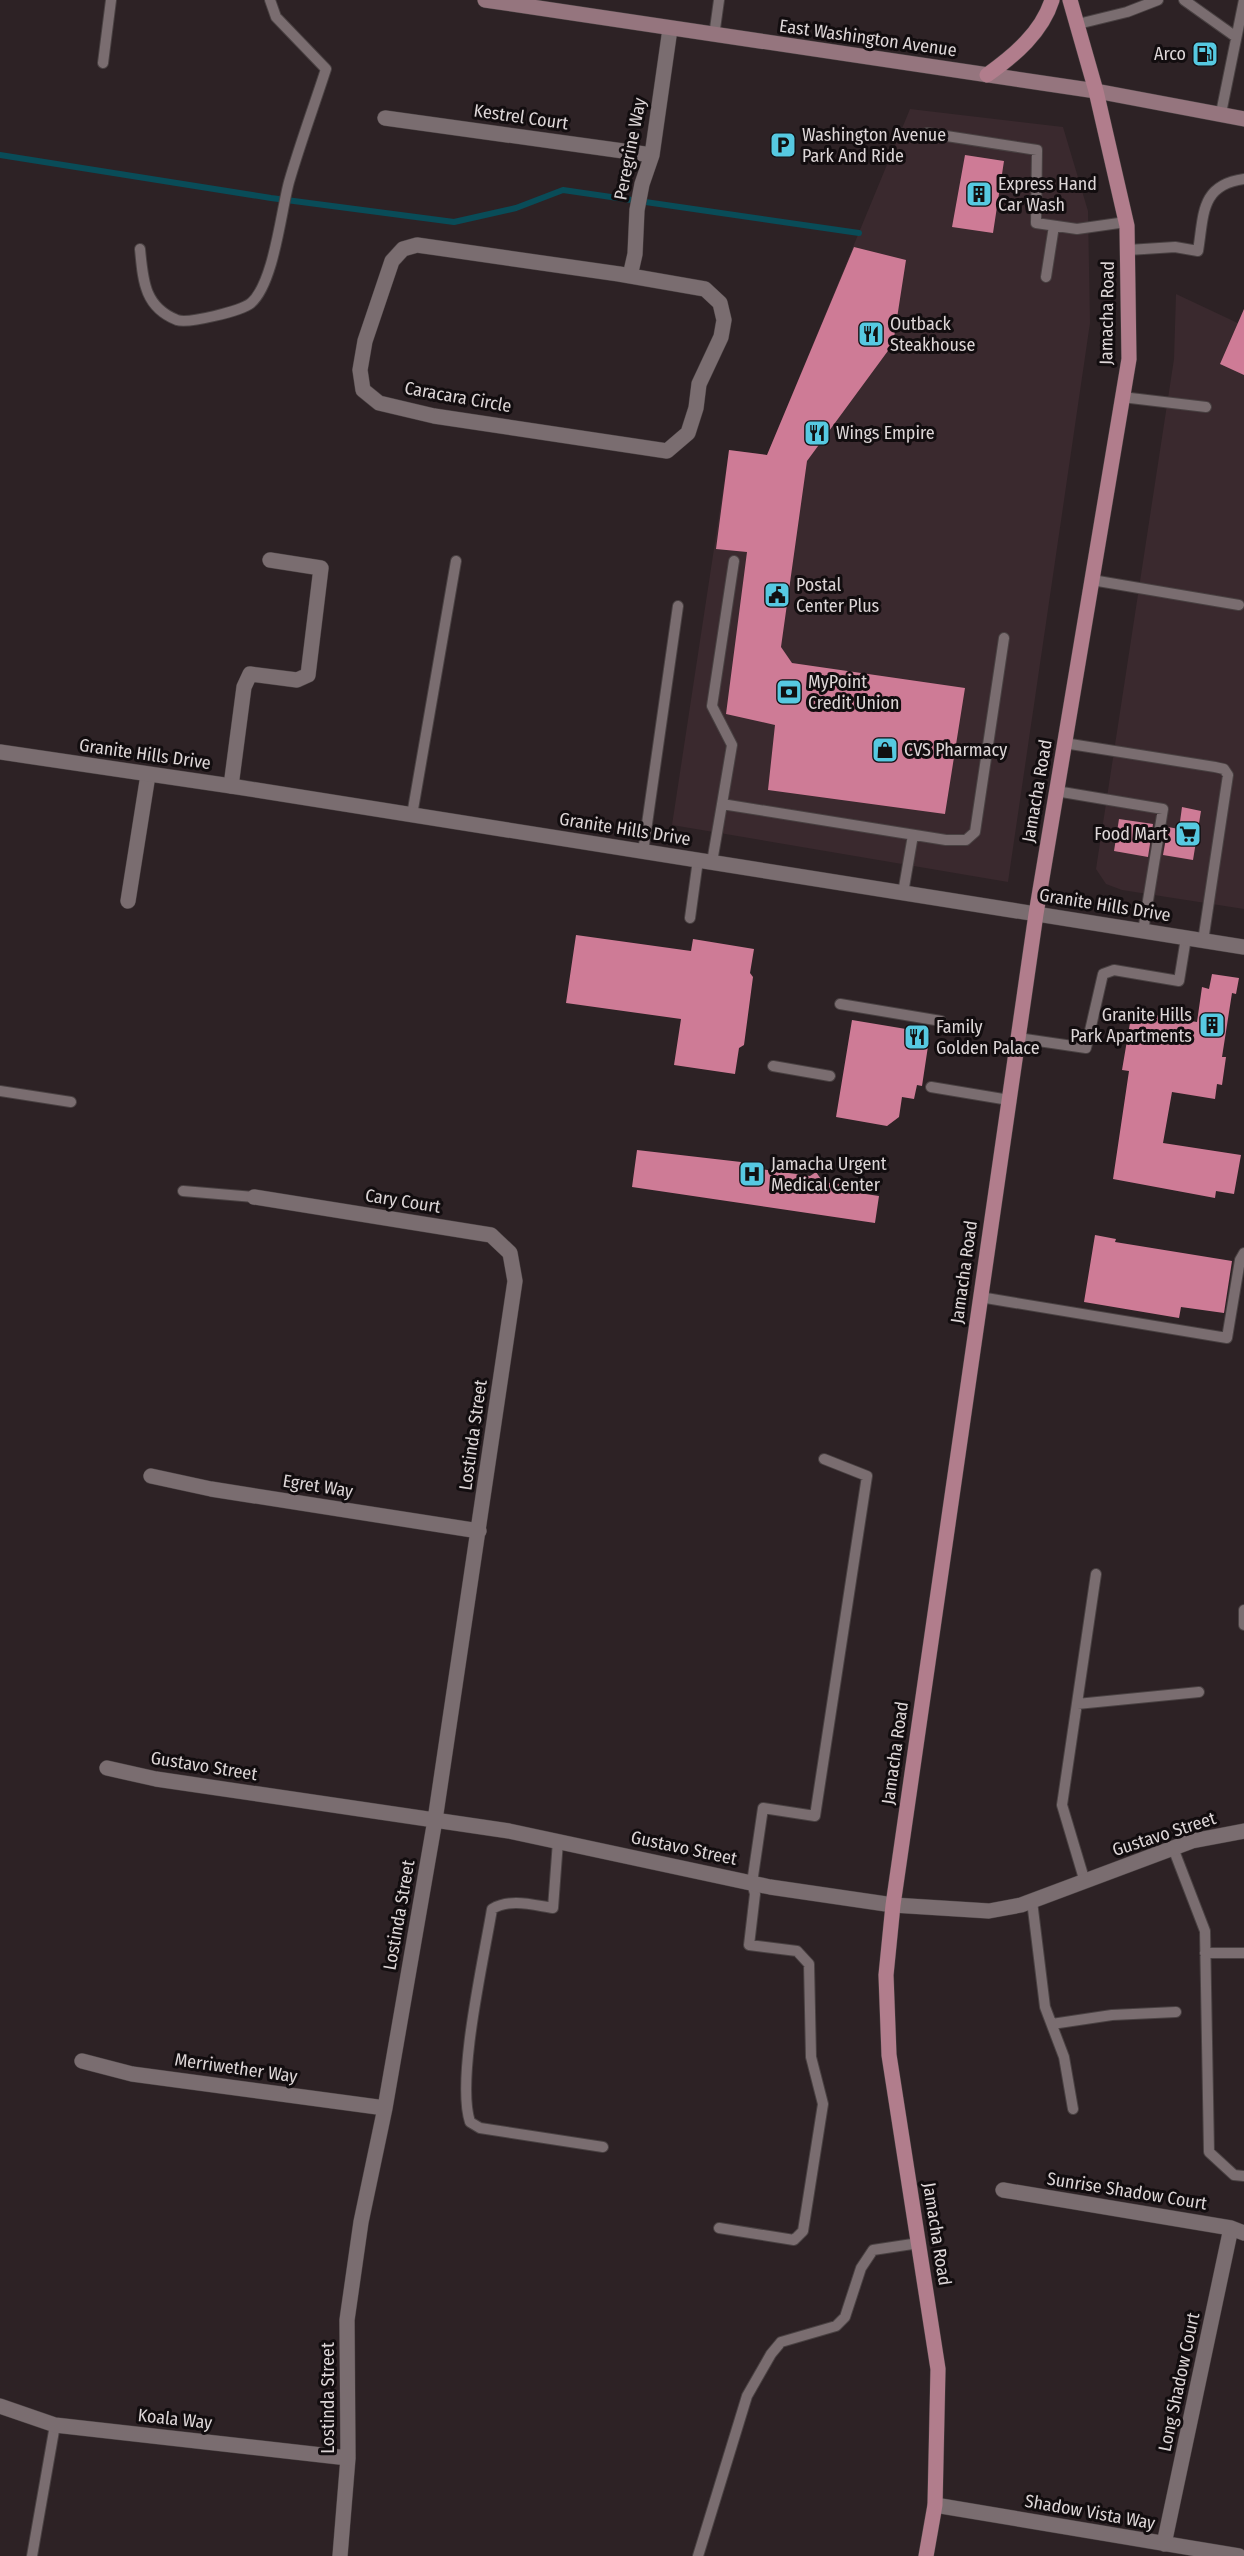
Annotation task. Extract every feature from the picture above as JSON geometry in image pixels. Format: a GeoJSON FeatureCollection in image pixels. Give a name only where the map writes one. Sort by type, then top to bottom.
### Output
{"type":"FeatureCollection","features":[{"type":"Feature","properties":{"kind":"main road","name":"East Washington Avenue"},"geometry":{"type":"LineString","coordinates":[[485,0],[553,5],[670,29],[1096,91],[1244,119]]}},
{"type":"Feature","properties":{"kind":"main road"},"geometry":{"type":"LineString","coordinates":[[987,75],[1014,55],[1046,21],[1052,0]]}},
{"type":"Feature","properties":{"kind":"main road","name":"Jamacha Road"},"geometry":{"type":"LineString","coordinates":[[926,2556],[935,2505],[938,2369],[889,2055],[886,1975],[893,1905],[1036,914],[1129,359],[1126,222],[1096,91],[1070,0]]}},
{"type":"Feature","properties":{"kind":"street","name":"Peregrine Way"},"geometry":{"type":"LineString","coordinates":[[630,276],[635,254],[642,184],[652,155],[670,29]]}},
{"type":"Feature","properties":{"kind":"street","name":"Kestrel Court"},"geometry":{"type":"LineString","coordinates":[[385,118],[652,155]]}},
{"type":"Feature","properties":{"kind":"street","name":"Caracara Circle"},"geometry":{"type":"LineString","coordinates":[[417,245],[630,276],[705,289],[720,303],[724,320],[721,337],[699,384],[696,408],[688,433],[667,451],[574,435],[434,416],[379,403],[363,390],[360,370],[365,341],[392,261],[403,249],[417,245]]}},
{"type":"Feature","properties":{"kind":"street"},"geometry":{"type":"LineString","coordinates":[[231,786],[244,687],[250,674],[297,680],[308,675],[321,568],[270,560]]}},
{"type":"Feature","properties":{"kind":"street","name":"Granite Hills Drive"},"geometry":{"type":"LineString","coordinates":[[0,752],[412,814],[1244,947]]}},
{"type":"Feature","properties":{"kind":"street"},"geometry":{"type":"LineString","coordinates":[[128,902],[148,775]]}},
{"type":"Feature","properties":{"kind":"street","name":"Cary Court"},"geometry":{"type":"LineString","coordinates":[[254,1197],[491,1235],[510,1252],[514,1281]]}},
{"type":"Feature","properties":{"kind":"street","name":"Lostinda Street"},"geometry":{"type":"LineString","coordinates":[[340,2556],[348,2458],[347,2320],[361,2222],[385,2108],[435,1820],[514,1281]]}},
{"type":"Feature","properties":{"kind":"street","name":"Egret Way"},"geometry":{"type":"LineString","coordinates":[[151,1476],[211,1489],[479,1531]]}},
{"type":"Feature","properties":{"kind":"street","name":"Gustavo Street"},"geometry":{"type":"LineString","coordinates":[[107,1768],[156,1779],[509,1831],[752,1883],[893,1905],[989,1911],[1032,1901],[1192,1841],[1244,1832]]}},
{"type":"Feature","properties":{"kind":"street","name":"Merriwether Way"},"geometry":{"type":"LineString","coordinates":[[82,2061],[132,2074],[385,2108]]}},
{"type":"Feature","properties":{"kind":"street","name":"Sunrise Shadow Court"},"geometry":{"type":"LineString","coordinates":[[1003,2190],[1238,2231]]}},
{"type":"Feature","properties":{"kind":"street","name":"Long Shadow Court"},"geometry":{"type":"LineString","coordinates":[[1164,2544],[1238,2231]]}},
{"type":"Feature","properties":{"kind":"street","name":"Koala Way"},"geometry":{"type":"LineString","coordinates":[[0,2406],[55,2425],[348,2458]]}},
{"type":"Feature","properties":{"kind":"street","name":"Shadow Vista Way"},"geometry":{"type":"LineString","coordinates":[[935,2505],[1239,2556]]}},
{"type":"Feature","properties":{"kind":"lane"},"geometry":{"type":"LineString","coordinates":[[103,63],[111,0]]}},
{"type":"Feature","properties":{"kind":"lane"},"geometry":{"type":"LineString","coordinates":[[140,249],[143,287],[152,303],[163,314],[180,321],[235,311],[251,302],[264,283],[284,213],[289,183],[326,69],[276,17],[270,0]]}},
{"type":"Feature","properties":{"kind":"lane"},"geometry":{"type":"LineString","coordinates":[[714,36],[719,0]]}},
{"type":"Feature","properties":{"kind":"lane"},"geometry":{"type":"LineString","coordinates":[[1078,24],[1127,12],[1158,0]]}},
{"type":"Feature","properties":{"kind":"lane"},"geometry":{"type":"LineString","coordinates":[[1184,0],[1236,37]]}},
{"type":"Feature","properties":{"kind":"lane"},"geometry":{"type":"LineString","coordinates":[[1221,113],[1244,0]]}},
{"type":"Feature","properties":{"kind":"lane"},"geometry":{"type":"LineString","coordinates":[[927,133],[1037,150],[1036,224],[1077,229],[1126,222]]}},
{"type":"Feature","properties":{"kind":"lane"},"geometry":{"type":"LineString","coordinates":[[1128,250],[1175,247],[1198,251],[1207,200],[1222,184],[1244,179]]}},
{"type":"Feature","properties":{"kind":"lane"},"geometry":{"type":"LineString","coordinates":[[1046,277],[1054,226]]}},
{"type":"Feature","properties":{"kind":"lane"},"geometry":{"type":"LineString","coordinates":[[1122,397],[1206,407]]}},
{"type":"Feature","properties":{"kind":"lane"},"geometry":{"type":"LineString","coordinates":[[412,814],[456,561]]}},
{"type":"Feature","properties":{"kind":"lane"},"geometry":{"type":"LineString","coordinates":[[690,918],[722,804],[732,745],[712,706],[734,561]]}},
{"type":"Feature","properties":{"kind":"lane"},"geometry":{"type":"LineString","coordinates":[[1092,580],[1239,605]]}},
{"type":"Feature","properties":{"kind":"lane"},"geometry":{"type":"LineString","coordinates":[[643,852],[678,606]]}},
{"type":"Feature","properties":{"kind":"lane"},"geometry":{"type":"LineString","coordinates":[[722,804],[962,842],[975,832],[1004,638]]}},
{"type":"Feature","properties":{"kind":"lane"},"geometry":{"type":"LineString","coordinates":[[1064,743],[1215,767],[1224,770],[1228,775],[1203,940]]}},
{"type":"Feature","properties":{"kind":"lane"},"geometry":{"type":"LineString","coordinates":[[1056,791],[1163,809],[1143,931]]}},
{"type":"Feature","properties":{"kind":"lane"},"geometry":{"type":"LineString","coordinates":[[903,893],[913,835]]}},
{"type":"Feature","properties":{"kind":"lane"},"geometry":{"type":"LineString","coordinates":[[1018,1038],[1086,1048],[1102,974],[1114,970],[1179,981],[1186,938]]}},
{"type":"Feature","properties":{"kind":"lane"},"geometry":{"type":"LineString","coordinates":[[840,1004],[941,1021]]}},
{"type":"Feature","properties":{"kind":"lane"},"geometry":{"type":"LineString","coordinates":[[773,1066],[830,1076]]}},
{"type":"Feature","properties":{"kind":"lane"},"geometry":{"type":"LineString","coordinates":[[931,1087],[1009,1100]]}},
{"type":"Feature","properties":{"kind":"lane"},"geometry":{"type":"LineString","coordinates":[[0,1091],[71,1102]]}},
{"type":"Feature","properties":{"kind":"lane"},"geometry":{"type":"LineString","coordinates":[[183,1191],[254,1197]]}},
{"type":"Feature","properties":{"kind":"lane"},"geometry":{"type":"LineString","coordinates":[[980,1297],[1227,1338],[1240,1260],[1244,1252]]}},
{"type":"Feature","properties":{"kind":"lane"},"geometry":{"type":"LineString","coordinates":[[719,2228],[794,2240],[803,2231],[823,2104],[811,2057],[809,1964],[797,1951],[749,1945],[755,1894],[752,1883],[763,1808],[815,1816],[867,1476],[824,1459]]}},
{"type":"Feature","properties":{"kind":"lane"},"geometry":{"type":"LineString","coordinates":[[1085,1881],[1062,1805],[1096,1574]]}},
{"type":"Feature","properties":{"kind":"lane"},"geometry":{"type":"LineString","coordinates":[[1244,1610],[1244,1625]]}},
{"type":"Feature","properties":{"kind":"lane"},"geometry":{"type":"LineString","coordinates":[[1077,1704],[1199,1692]]}},
{"type":"Feature","properties":{"kind":"lane"},"geometry":{"type":"LineString","coordinates":[[558,1841],[553,1908],[510,1902],[500,1903],[492,1909],[467,2075],[466,2110],[470,2122],[480,2128],[603,2147]]}},
{"type":"Feature","properties":{"kind":"lane"},"geometry":{"type":"LineString","coordinates":[[1173,1848],[1205,1930],[1209,2152],[1234,2175],[1244,2176]]}},
{"type":"Feature","properties":{"kind":"lane"},"geometry":{"type":"LineString","coordinates":[[1032,1901],[1045,2007],[1064,2057],[1073,2109]]}},
{"type":"Feature","properties":{"kind":"lane"},"geometry":{"type":"LineString","coordinates":[[1205,1953],[1244,1953]]}},
{"type":"Feature","properties":{"kind":"lane"},"geometry":{"type":"LineString","coordinates":[[1052,2024],[1112,2016],[1176,2012]]}},
{"type":"Feature","properties":{"kind":"lane"},"geometry":{"type":"LineString","coordinates":[[698,2556],[747,2396],[771,2355],[781,2342],[836,2326],[845,2317],[861,2268],[873,2250],[918,2243]]}},
{"type":"Feature","properties":{"kind":"lane"},"geometry":{"type":"LineString","coordinates":[[32,2556],[55,2425]]}},
{"type":"Feature","properties":{"kind":"shaded area"},"geometry":{"type":"Polygon","coordinates":[[[910,109],[1063,127],[1088,211],[1090,323],[1008,882],[672,825],[729,450],[767,455],[910,109]]]}},
{"type":"Feature","properties":{"kind":"shaded area"},"geometry":{"type":"Polygon","coordinates":[[[1176,294],[1244,326],[1244,909],[1122,890],[1106,884],[1096,869],[1174,359],[1176,294]]]}},
{"type":"Feature","properties":{"kind":"building","name":"Arco"},"geometry":{"type":"Polygon","coordinates":[[[1197,42],[1217,46],[1213,66],[1193,62],[1197,42]]]}},
{"type":"Feature","properties":{"kind":"building","name":"Express Hand Car Wash"},"geometry":{"type":"Polygon","coordinates":[[[965,155],[1004,161],[993,233],[952,227],[965,155]]]}},
{"type":"Feature","properties":{"kind":"building"},"geometry":{"type":"Polygon","coordinates":[[[854,247],[906,260],[893,344],[807,461],[781,647],[792,663],[965,688],[945,814],[768,790],[775,725],[726,714],[747,552],[716,549],[729,450],[767,455],[854,247]]]}},
{"type":"Feature","properties":{"kind":"building"},"geometry":{"type":"Polygon","coordinates":[[[1244,309],[1244,375],[1220,364],[1244,309]]]}},
{"type":"Feature","properties":{"kind":"building","name":"Food Mart"},"geometry":{"type":"Polygon","coordinates":[[[1182,807],[1201,811],[1193,860],[1163,855],[1168,827],[1179,829],[1182,807]]]}},
{"type":"Feature","properties":{"kind":"building"},"geometry":{"type":"Polygon","coordinates":[[[1119,819],[1153,824],[1148,857],[1114,851],[1119,819]]]}},
{"type":"Feature","properties":{"kind":"building"},"geometry":{"type":"Polygon","coordinates":[[[576,935],[691,951],[693,939],[754,949],[750,973],[753,977],[744,1045],[739,1048],[735,1074],[674,1065],[681,1019],[566,1003],[576,935]]]}},
{"type":"Feature","properties":{"kind":"building"},"geometry":{"type":"Polygon","coordinates":[[[1212,974],[1239,978],[1236,994],[1232,993],[1222,1057],[1226,1057],[1222,1085],[1217,1084],[1215,1099],[1172,1092],[1163,1143],[1241,1155],[1234,1194],[1216,1191],[1215,1198],[1113,1179],[1129,1071],[1122,1070],[1131,1017],[1137,1012],[1197,1022],[1202,987],[1209,989],[1212,974]]]}},
{"type":"Feature","properties":{"kind":"building"},"geometry":{"type":"Polygon","coordinates":[[[852,1020],[930,1033],[922,1086],[917,1085],[914,1099],[902,1097],[899,1117],[887,1126],[836,1117],[852,1020]]]}},
{"type":"Feature","properties":{"kind":"building"},"geometry":{"type":"Polygon","coordinates":[[[637,1150],[741,1162],[740,1166],[810,1176],[816,1172],[823,1182],[854,1186],[859,1193],[879,1196],[875,1223],[632,1187],[637,1150]]]}},
{"type":"Feature","properties":{"kind":"building"},"geometry":{"type":"Polygon","coordinates":[[[1095,1235],[1116,1239],[1115,1242],[1232,1261],[1224,1313],[1181,1307],[1179,1318],[1084,1302],[1095,1235]]]}},
{"type":"Feature","properties":{"kind":"waterway"},"geometry":{"type":"LineString","coordinates":[[0,155],[271,198],[454,222],[516,208],[563,190],[859,233]]}},
{"type":"Feature","properties":{"kind":"place","name":"Arco"},"geometry":{"type":"Point","coordinates":[1205,54]}},
{"type":"Feature","properties":{"kind":"place","name":"Washington Avenue Park And Ride"},"geometry":{"type":"Point","coordinates":[783,145]}},
{"type":"Feature","properties":{"kind":"place","name":"Express Hand Car Wash"},"geometry":{"type":"Point","coordinates":[979,194]}},
{"type":"Feature","properties":{"kind":"place","name":"Outback Steakhouse"},"geometry":{"type":"Point","coordinates":[871,334]}},
{"type":"Feature","properties":{"kind":"place","name":"Wings Empire"},"geometry":{"type":"Point","coordinates":[817,433]}},
{"type":"Feature","properties":{"kind":"place","name":"Postal Center Plus"},"geometry":{"type":"Point","coordinates":[777,595]}},
{"type":"Feature","properties":{"kind":"place","name":"MyPoint Credit Union"},"geometry":{"type":"Point","coordinates":[789,692]}},
{"type":"Feature","properties":{"kind":"place","name":"CVS Pharmacy"},"geometry":{"type":"Point","coordinates":[885,750]}},
{"type":"Feature","properties":{"kind":"place","name":"Food Mart"},"geometry":{"type":"Point","coordinates":[1188,834]}},
{"type":"Feature","properties":{"kind":"place","name":"Granite Hills Park Apartments"},"geometry":{"type":"Point","coordinates":[1212,1025]}},
{"type":"Feature","properties":{"kind":"place","name":"Family Golden Palace"},"geometry":{"type":"Point","coordinates":[917,1037]}},
{"type":"Feature","properties":{"kind":"place","name":"Jamacha Urgent Medical Center"},"geometry":{"type":"Point","coordinates":[752,1174]}}]}
